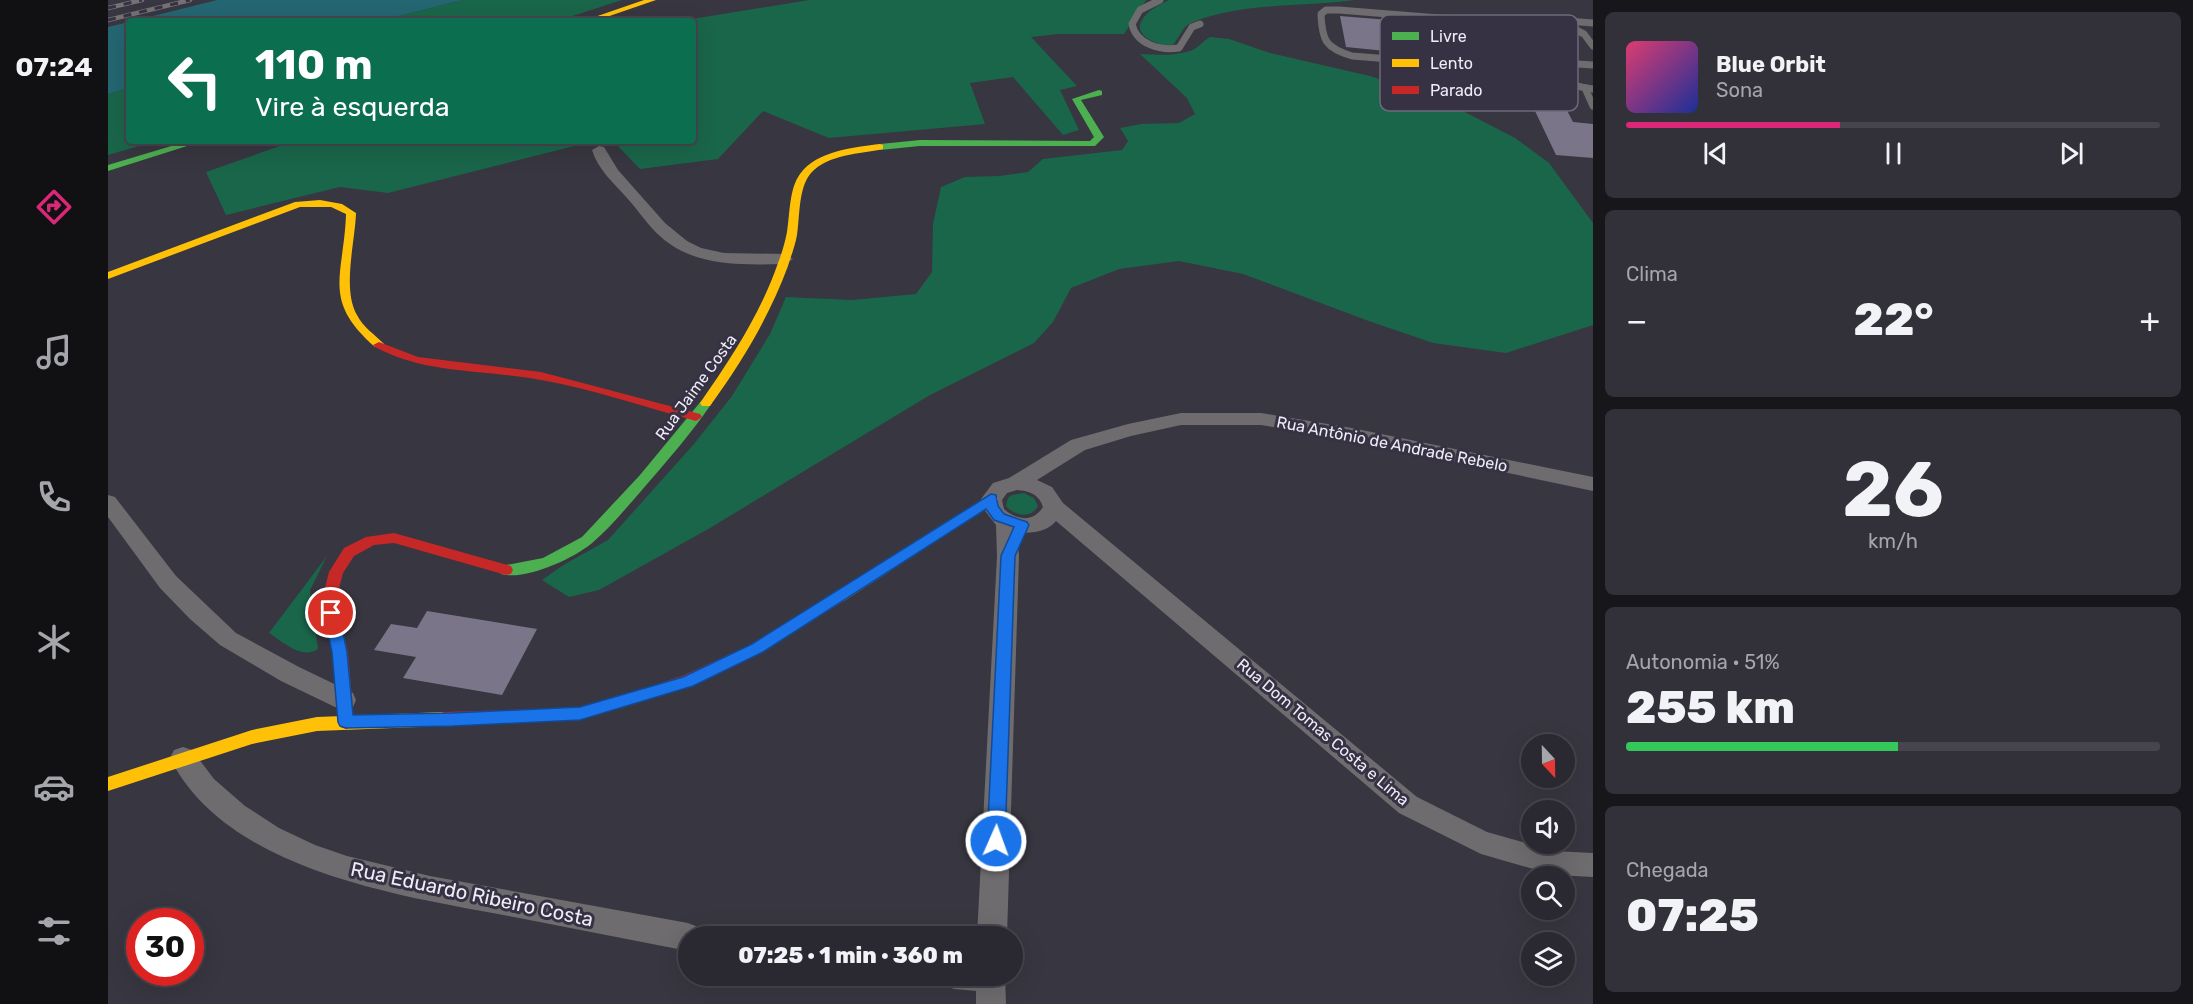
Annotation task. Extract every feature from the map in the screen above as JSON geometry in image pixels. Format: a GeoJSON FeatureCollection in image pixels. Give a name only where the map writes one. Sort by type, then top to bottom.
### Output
{"type":"FeatureCollection","features":[{"type":"Feature","properties":{"kind":"main road"},"geometry":{"type":"LineString","coordinates":[[595,18],[652,0]]}},
{"type":"Feature","properties":{"kind":"main road","name":"Rua Jaime Costa"},"geometry":{"type":"LineString","coordinates":[[345,711],[340,652],[329,600],[336,572],[349,552],[359,545],[384,537],[416,543],[505,570],[524,569],[573,550],[591,537],[678,443],[729,373],[754,333],[773,294],[785,260],[804,175],[814,165],[853,150],[920,143],[1092,144],[1099,138],[1076,99],[1099,93]]}},
{"type":"Feature","properties":{"kind":"main road"},"geometry":{"type":"LineString","coordinates":[[108,168],[188,144]]}},
{"type":"Feature","properties":{"kind":"main road"},"geometry":{"type":"LineString","coordinates":[[108,276],[282,208],[313,201],[330,202],[341,205],[351,213],[345,284],[348,312],[357,324],[383,348],[400,356],[441,364],[519,372],[591,388],[696,417]]}},
{"type":"Feature","properties":{"kind":"main road"},"geometry":{"type":"LineString","coordinates":[[108,784],[252,737],[317,724],[345,711],[453,720],[580,714],[687,681],[758,648],[969,515]]}},
{"type":"Feature","properties":{"kind":"street"},"geometry":{"type":"LineString","coordinates":[[599,150],[612,171],[659,226],[679,244],[714,256],[785,260]]}},
{"type":"Feature","properties":{"kind":"street","name":"Rua Antônio de Andrade Rebelo"},"geometry":{"type":"LineString","coordinates":[[1016,483],[1078,445],[1128,430],[1181,419],[1261,419],[1352,434],[1593,484]]}},
{"type":"Feature","properties":{"kind":"street"},"geometry":{"type":"LineString","coordinates":[[969,515],[1003,514],[1031,525],[1048,505],[1052,460]]}},
{"type":"Feature","properties":{"kind":"street"},"geometry":{"type":"LineString","coordinates":[[992,926],[1008,556],[1000,488],[1016,483],[1030,484],[1048,505]]}},
{"type":"Feature","properties":{"kind":"street"},"geometry":{"type":"LineString","coordinates":[[108,502],[168,582],[198,613],[228,639],[290,674],[345,711]]}},
{"type":"Feature","properties":{"kind":"street","name":"Rua Dom Tomas Costa e Lima"},"geometry":{"type":"LineString","coordinates":[[1048,505],[1408,805],[1482,842],[1554,863],[1593,865]]}},
{"type":"Feature","properties":{"kind":"street","name":"Rua Eduardo Ribeiro Costa"},"geometry":{"type":"LineString","coordinates":[[183,758],[205,787],[258,830],[312,856],[345,868],[403,884],[678,935]]}},
{"type":"Feature","properties":{"kind":"lane"},"geometry":{"type":"LineString","coordinates":[[1160,0],[1141,10],[1135,16],[1133,23],[1136,34],[1149,45],[1166,50],[1179,48],[1192,27],[1200,24]]}},
{"type":"Feature","properties":{"kind":"lane"},"geometry":{"type":"LineString","coordinates":[[1380,58],[1352,56],[1333,50],[1327,45],[1321,14],[1326,10],[1339,10],[1405,15]]}},
{"type":"Feature","properties":{"kind":"lane"},"geometry":{"type":"LineString","coordinates":[[1436,15],[1457,12],[1494,15]]}},
{"type":"Feature","properties":{"kind":"lane"},"geometry":{"type":"LineString","coordinates":[[1578,22],[1593,23]]}},
{"type":"Feature","properties":{"kind":"lane"},"geometry":{"type":"LineString","coordinates":[[1578,31],[1584,34],[1593,46]]}},
{"type":"Feature","properties":{"kind":"lane"},"geometry":{"type":"LineString","coordinates":[[1578,64],[1593,65]]}},
{"type":"Feature","properties":{"kind":"lane"},"geometry":{"type":"LineString","coordinates":[[1589,89],[1593,106]]}},
{"type":"Feature","properties":{"kind":"green space"},"geometry":{"type":"Polygon","coordinates":[[[462,0],[622,0],[566,18],[392,18],[462,0]]]}},
{"type":"Feature","properties":{"kind":"green space"},"geometry":{"type":"Polygon","coordinates":[[[809,0],[1146,0],[1124,34],[1058,34],[1031,37],[1077,86],[1060,90],[1079,130],[1063,135],[1013,77],[970,83],[985,124],[829,138],[763,111],[718,159],[640,169],[616,144],[696,144],[696,18],[809,0]]]}},
{"type":"Feature","properties":{"kind":"green space"},"geometry":{"type":"Polygon","coordinates":[[[1169,0],[1355,0],[1251,8],[1210,16],[1188,25],[1170,47],[1146,38],[1140,26],[1142,19],[1148,13],[1169,0]]]}},
{"type":"Feature","properties":{"kind":"green space"},"geometry":{"type":"Polygon","coordinates":[[[1210,37],[1229,39],[1270,53],[1370,76],[1380,79],[1380,111],[1463,111],[1515,138],[1549,163],[1593,223],[1593,325],[1506,353],[1433,343],[1243,274],[1179,261],[1119,269],[1071,288],[1053,322],[1034,343],[930,395],[710,528],[599,590],[569,597],[542,580],[608,540],[694,444],[732,396],[770,334],[786,297],[852,300],[916,294],[932,272],[933,224],[941,187],[965,177],[1028,172],[1043,159],[1122,150],[1128,141],[1120,128],[1141,124],[1179,123],[1195,114],[1187,98],[1140,54],[1165,55],[1195,49],[1210,37]]]}},
{"type":"Feature","properties":{"kind":"green space"},"geometry":{"type":"Polygon","coordinates":[[[126,89],[126,144],[146,144],[108,155],[108,94],[126,89]]]}},
{"type":"Feature","properties":{"kind":"green space"},"geometry":{"type":"Polygon","coordinates":[[[285,144],[582,144],[388,193],[340,187],[226,215],[206,172],[285,144]]]}},
{"type":"Feature","properties":{"kind":"green space"},"geometry":{"type":"Polygon","coordinates":[[[1024,493],[1034,498],[1038,506],[1031,513],[1018,514],[1006,506],[1008,498],[1012,495],[1024,493]]]}},
{"type":"Feature","properties":{"kind":"green space"},"geometry":{"type":"Polygon","coordinates":[[[327,556],[310,590],[318,649],[312,652],[299,651],[269,633],[327,556]]]}},
{"type":"Feature","properties":{"kind":"water"},"geometry":{"type":"Polygon","coordinates":[[[217,0],[462,0],[392,18],[145,18],[217,0]]]}},
{"type":"Feature","properties":{"kind":"water"},"geometry":{"type":"Polygon","coordinates":[[[126,23],[126,89],[108,94],[108,27],[126,23]]]}},
{"type":"Feature","properties":{"kind":"building"},"geometry":{"type":"Polygon","coordinates":[[[1340,16],[1380,19],[1380,50],[1346,47],[1340,16]]]}},
{"type":"Feature","properties":{"kind":"building"},"geometry":{"type":"Polygon","coordinates":[[[1535,111],[1567,111],[1573,122],[1593,124],[1593,158],[1556,155],[1535,111]]]}},
{"type":"Feature","properties":{"kind":"building"},"geometry":{"type":"Polygon","coordinates":[[[427,611],[537,629],[502,695],[403,678],[416,657],[374,650],[391,624],[417,628],[427,611]]]}},
{"type":"Feature","properties":{"kind":"railway"},"geometry":{"type":"LineString","coordinates":[[108,8],[142,0]]}},
{"type":"Feature","properties":{"kind":"railway"},"geometry":{"type":"LineString","coordinates":[[108,20],[190,0]]}},
{"type":"Feature","properties":{"kind":"traffic: fast"},"geometry":{"type":"LineString","coordinates":[[880,147],[920,143],[1092,144],[1099,137],[1076,99],[1099,93]]}},
{"type":"Feature","properties":{"kind":"traffic: fast"},"geometry":{"type":"LineString","coordinates":[[108,168],[188,144]]}},
{"type":"Feature","properties":{"kind":"traffic: fast"},"geometry":{"type":"LineString","coordinates":[[506,570],[548,561],[580,545],[593,535],[645,478],[706,403]]}},
{"type":"Feature","properties":{"kind":"traffic: slow"},"geometry":{"type":"LineString","coordinates":[[596,18],[652,0]]}},
{"type":"Feature","properties":{"kind":"traffic: slow"},"geometry":{"type":"LineString","coordinates":[[706,403],[744,346],[766,306],[790,242],[799,188],[804,175],[810,168],[828,158],[880,147]]}},
{"type":"Feature","properties":{"kind":"traffic: slow"},"geometry":{"type":"LineString","coordinates":[[108,276],[299,204],[332,204],[351,213],[344,285],[346,300],[351,315],[362,330],[379,345]]}},
{"type":"Feature","properties":{"kind":"traffic: slow"},"geometry":{"type":"LineString","coordinates":[[839,597],[991,499]]}},
{"type":"Feature","properties":{"kind":"traffic: slow"},"geometry":{"type":"LineString","coordinates":[[108,784],[252,737],[317,724],[444,719]]}},
{"type":"Feature","properties":{"kind":"traffic: jam"},"geometry":{"type":"LineString","coordinates":[[379,345],[415,360],[541,376],[696,417]]}},
{"type":"Feature","properties":{"kind":"traffic: jam"},"geometry":{"type":"LineString","coordinates":[[346,722],[340,652],[329,600],[336,572],[349,552],[371,540],[394,538],[506,570]]}},
{"type":"Feature","properties":{"kind":"traffic: jam"},"geometry":{"type":"LineString","coordinates":[[444,719],[580,714],[636,697],[687,681],[757,648],[839,597]]}},
{"type":"Feature","properties":{"kind":"route"},"geometry":{"type":"LineString","coordinates":[[331,613],[340,652],[346,722],[580,714],[687,681],[758,648],[991,499],[990,503],[999,517],[1022,525],[1008,556],[996,841]]}}]}
